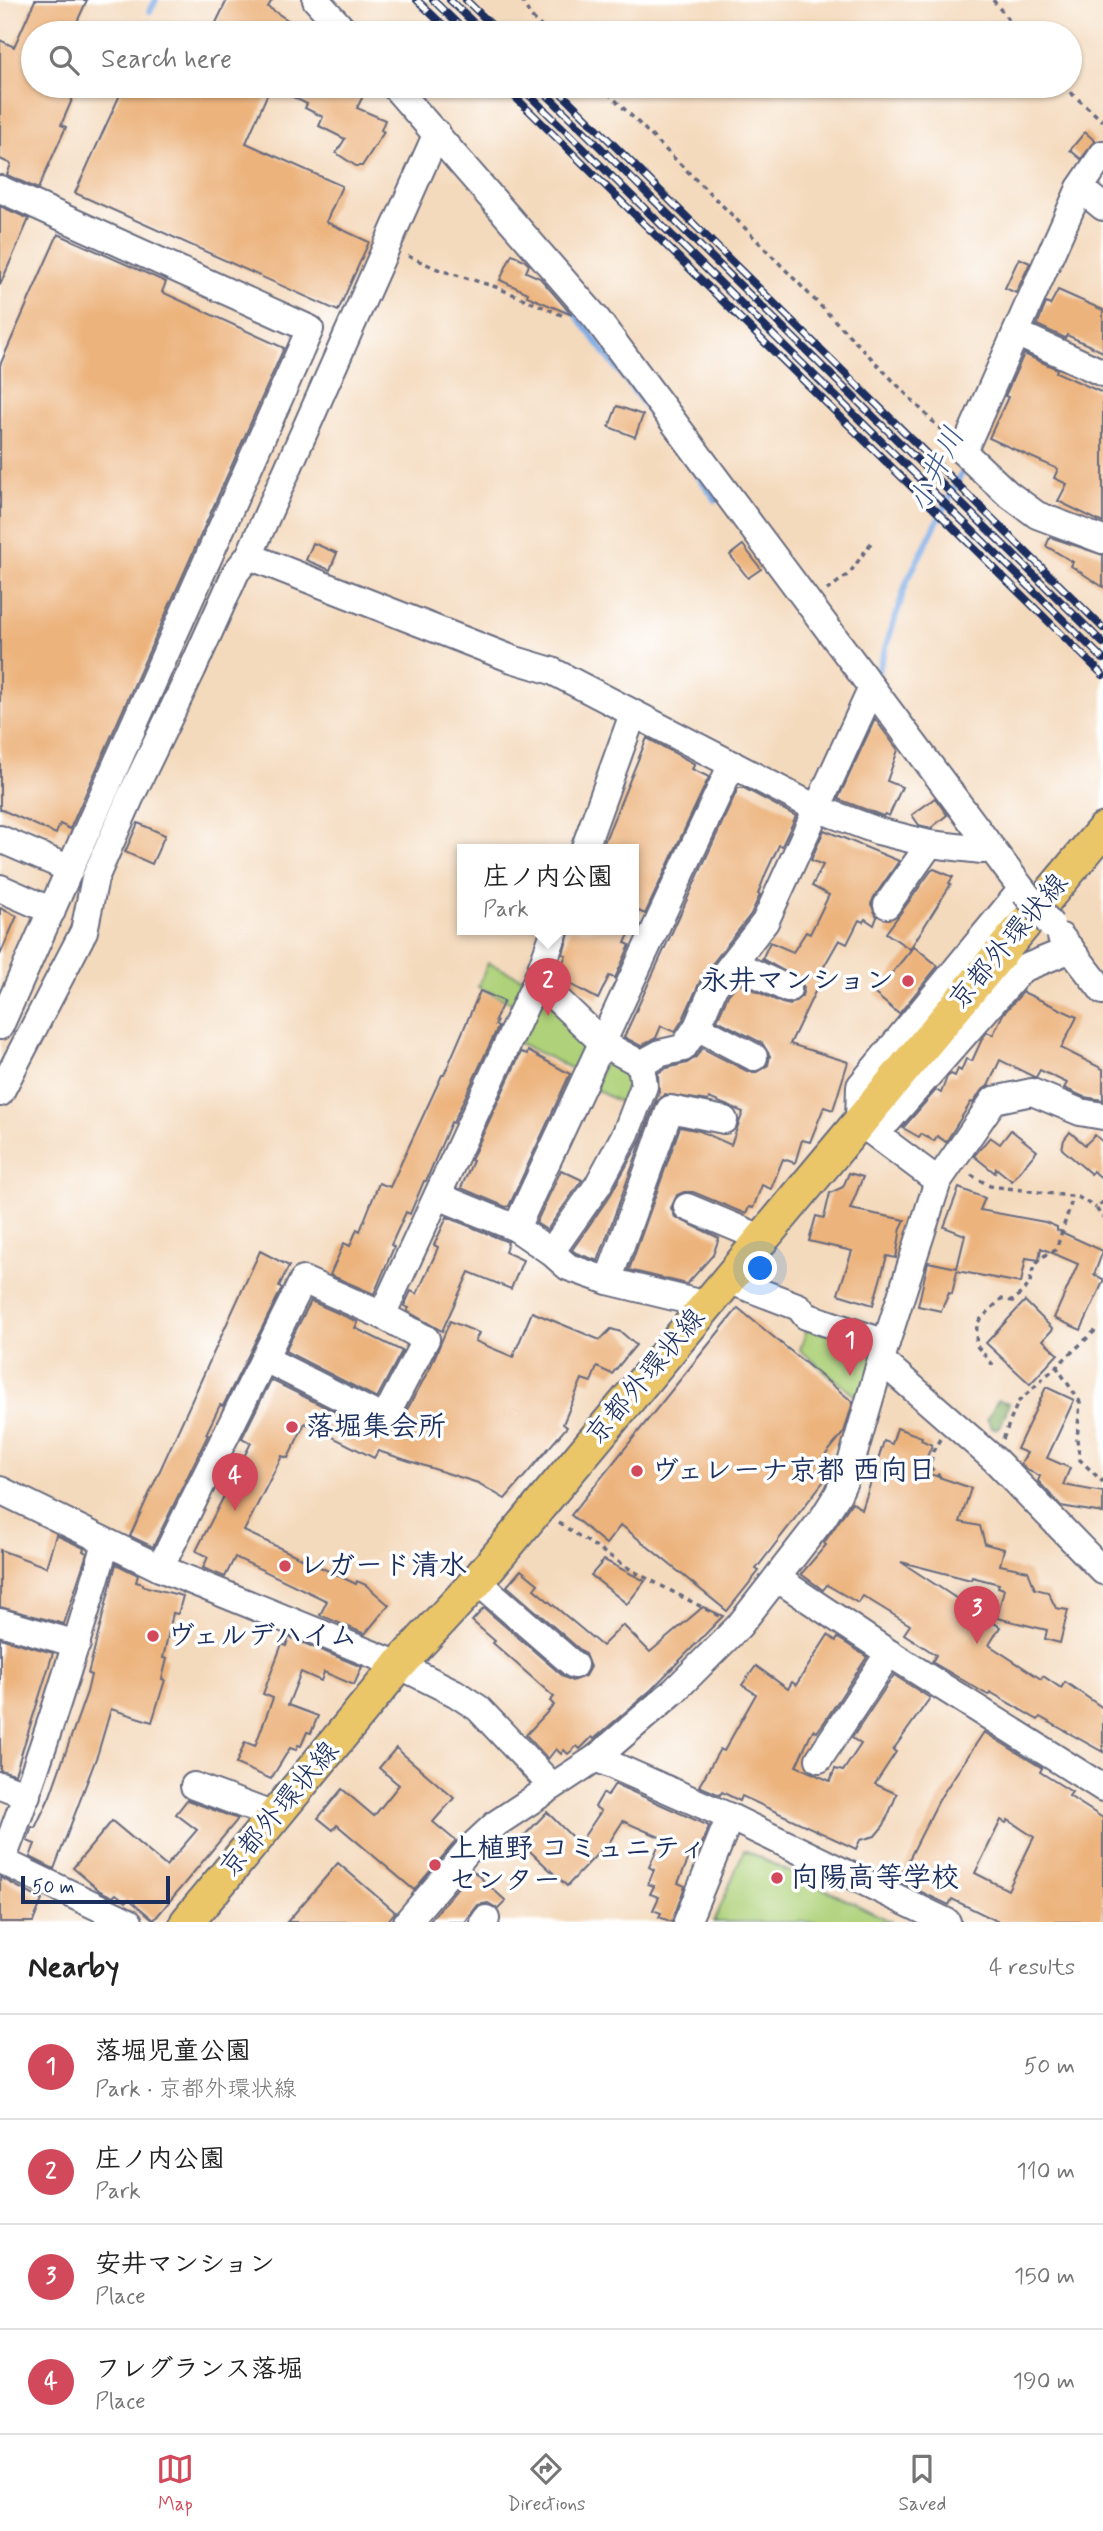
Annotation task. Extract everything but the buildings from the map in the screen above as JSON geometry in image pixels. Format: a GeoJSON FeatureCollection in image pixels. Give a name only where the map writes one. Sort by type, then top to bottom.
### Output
{"type":"FeatureCollection","features":[{"type":"Feature","properties":{"kind":"main road","name":"京都外環状線"},"geometry":{"type":"LineString","coordinates":[[187,1922],[399,1665],[477,1581],[1103,830]]}},
{"type":"Feature","properties":{"kind":"street"},"geometry":{"type":"LineString","coordinates":[[316,0],[335,21]]}},
{"type":"Feature","properties":{"kind":"street"},"geometry":{"type":"LineString","coordinates":[[405,98],[592,313],[1023,891],[1103,992]]}},
{"type":"Feature","properties":{"kind":"street"},"geometry":{"type":"LineString","coordinates":[[0,1093],[83,931],[95,878],[130,798],[236,572],[249,556],[437,134]]}},
{"type":"Feature","properties":{"kind":"street"},"geometry":{"type":"LineString","coordinates":[[1103,154],[1080,187],[968,441],[960,449],[1007,493],[1037,515],[1103,540]]}},
{"type":"Feature","properties":{"kind":"street"},"geometry":{"type":"LineString","coordinates":[[1080,187],[1103,207]]}},
{"type":"Feature","properties":{"kind":"street"},"geometry":{"type":"LineString","coordinates":[[0,189],[310,329],[0,1026]]}},
{"type":"Feature","properties":{"kind":"street"},"geometry":{"type":"LineString","coordinates":[[1016,333],[1103,373]]}},
{"type":"Feature","properties":{"kind":"street"},"geometry":{"type":"LineString","coordinates":[[249,556],[512,659],[552,671],[816,808],[878,831],[930,844],[992,849]]}},
{"type":"Feature","properties":{"kind":"street"},"geometry":{"type":"LineString","coordinates":[[641,1064],[660,1053],[683,1048],[697,1027],[714,987],[765,922],[872,688]]}},
{"type":"Feature","properties":{"kind":"street"},"geometry":{"type":"LineString","coordinates":[[586,844],[633,714]]}},
{"type":"Feature","properties":{"kind":"street"},"geometry":{"type":"LineString","coordinates":[[516,1228],[604,1044],[732,764]]}},
{"type":"Feature","properties":{"kind":"street"},"geometry":{"type":"LineString","coordinates":[[0,839],[70,869]]}},
{"type":"Feature","properties":{"kind":"street"},"geometry":{"type":"LineString","coordinates":[[887,905],[930,844]]}},
{"type":"Feature","properties":{"kind":"street"},"geometry":{"type":"LineString","coordinates":[[0,888],[52,911]]}},
{"type":"Feature","properties":{"kind":"street"},"geometry":{"type":"LineString","coordinates":[[859,1122],[860,1086],[1023,891]]}},
{"type":"Feature","properties":{"kind":"street"},"geometry":{"type":"LineString","coordinates":[[382,1315],[537,980],[553,935]]}},
{"type":"Feature","properties":{"kind":"street"},"geometry":{"type":"LineString","coordinates":[[859,1122],[888,1121],[1022,969],[1071,949]]}},
{"type":"Feature","properties":{"kind":"street"},"geometry":{"type":"LineString","coordinates":[[733,964],[788,989]]}},
{"type":"Feature","properties":{"kind":"street"},"geometry":{"type":"LineString","coordinates":[[537,980],[604,1044],[641,1064]]}},
{"type":"Feature","properties":{"kind":"street"},"geometry":{"type":"LineString","coordinates":[[697,1027],[754,1057]]}},
{"type":"Feature","properties":{"kind":"street"},"geometry":{"type":"LineString","coordinates":[[551,1252],[598,1185],[626,1133],[644,1086],[641,1064]]}},
{"type":"Feature","properties":{"kind":"street"},"geometry":{"type":"LineString","coordinates":[[407,1922],[470,1849],[497,1823],[596,1758],[674,1691],[739,1626],[778,1579],[838,1494],[849,1470],[884,1352],[945,1172],[994,1100],[1032,1092],[1080,1112],[1103,1116]]}},
{"type":"Feature","properties":{"kind":"street"},"geometry":{"type":"LineString","coordinates":[[608,1281],[670,1109],[724,1120]]}},
{"type":"Feature","properties":{"kind":"street"},"geometry":{"type":"LineString","coordinates":[[859,1122],[945,1172]]}},
{"type":"Feature","properties":{"kind":"street"},"geometry":{"type":"LineString","coordinates":[[438,1196],[516,1228],[568,1267],[608,1281],[717,1292],[799,1307],[806,1316],[884,1352],[995,1460],[1103,1571]]}},
{"type":"Feature","properties":{"kind":"street"},"geometry":{"type":"LineString","coordinates":[[687,1207],[761,1238]]}},
{"type":"Feature","properties":{"kind":"street"},"geometry":{"type":"LineString","coordinates":[[160,1568],[303,1280],[382,1315],[426,1339],[384,1419],[265,1359]]}},
{"type":"Feature","properties":{"kind":"street"},"geometry":{"type":"LineString","coordinates":[[0,1490],[160,1568],[399,1665],[455,1693],[478,1708],[552,1786]]}},
{"type":"Feature","properties":{"kind":"street"},"geometry":{"type":"LineString","coordinates":[[106,1543],[27,1795],[1,1860],[129,1922]]}},
{"type":"Feature","properties":{"kind":"street"},"geometry":{"type":"LineString","coordinates":[[778,1579],[889,1654],[1103,1788]]}},
{"type":"Feature","properties":{"kind":"street"},"geometry":{"type":"LineString","coordinates":[[477,1581],[575,1665]]}},
{"type":"Feature","properties":{"kind":"street"},"geometry":{"type":"LineString","coordinates":[[0,1622],[76,1644]]}},
{"type":"Feature","properties":{"kind":"street"},"geometry":{"type":"LineString","coordinates":[[819,1759],[889,1654]]}},
{"type":"Feature","properties":{"kind":"street"},"geometry":{"type":"LineString","coordinates":[[596,1758],[730,1817],[947,1922]]}},
{"type":"Feature","properties":{"kind":"street"},"geometry":{"type":"LineString","coordinates":[[0,1785],[27,1795]]}},
{"type":"Feature","properties":{"kind":"street"},"geometry":{"type":"LineString","coordinates":[[194,1786],[274,1816]]}},
{"type":"Feature","properties":{"kind":"street"},"geometry":{"type":"LineString","coordinates":[[687,1922],[730,1817]]}},
{"type":"Feature","properties":{"kind":"path"},"geometry":{"type":"LineString","coordinates":[[522,0],[535,21]]}},
{"type":"Feature","properties":{"kind":"path"},"geometry":{"type":"LineString","coordinates":[[993,0],[1010,21]]}},
{"type":"Feature","properties":{"kind":"path"},"geometry":{"type":"LineString","coordinates":[[613,98],[741,224],[960,449]]}},
{"type":"Feature","properties":{"kind":"path"},"geometry":{"type":"LineString","coordinates":[[1077,98],[1103,121]]}},
{"type":"Feature","properties":{"kind":"path"},"geometry":{"type":"LineString","coordinates":[[388,244],[424,264],[496,287],[570,319],[592,313]]}},
{"type":"Feature","properties":{"kind":"path"},"geometry":{"type":"LineString","coordinates":[[809,603],[849,574],[873,540]]}},
{"type":"Feature","properties":{"kind":"path"},"geometry":{"type":"LineString","coordinates":[[945,1172],[990,1186],[1078,1197],[1096,1208],[1103,1218]]}},
{"type":"Feature","properties":{"kind":"path"},"geometry":{"type":"LineString","coordinates":[[993,1365],[976,1345],[977,1323],[1001,1300],[1013,1301],[1030,1284],[1031,1268],[1043,1255],[1056,1250],[1073,1196]]}},
{"type":"Feature","properties":{"kind":"path"},"geometry":{"type":"LineString","coordinates":[[1096,1208],[1103,1202]]}},
{"type":"Feature","properties":{"kind":"path"},"geometry":{"type":"LineString","coordinates":[[995,1460],[1018,1402],[1097,1329]]}},
{"type":"Feature","properties":{"kind":"path"},"geometry":{"type":"LineString","coordinates":[[1055,1366],[1080,1402],[1077,1440],[1080,1460],[1103,1482]]}},
{"type":"Feature","properties":{"kind":"path"},"geometry":{"type":"LineString","coordinates":[[942,1479],[930,1467],[933,1451],[943,1434]]}},
{"type":"Feature","properties":{"kind":"path"},"geometry":{"type":"LineString","coordinates":[[537,1509],[632,1571],[739,1626]]}},
{"type":"Feature","properties":{"kind":"green space"},"geometry":{"type":"Polygon","coordinates":[[[488,963],[529,981],[518,1006],[478,987],[488,963]]]}},
{"type":"Feature","properties":{"kind":"green space"},"geometry":{"type":"Polygon","coordinates":[[[542,994],[586,1038],[591,1051],[581,1073],[519,1043],[542,994]]]}},
{"type":"Feature","properties":{"kind":"green space"},"geometry":{"type":"Polygon","coordinates":[[[607,1057],[642,1084],[631,1108],[592,1088],[607,1057]]]}},
{"type":"Feature","properties":{"kind":"green space"},"geometry":{"type":"Polygon","coordinates":[[[807,1329],[876,1348],[862,1402],[800,1350],[807,1329]]]}},
{"type":"Feature","properties":{"kind":"green space"},"geometry":{"type":"Polygon","coordinates":[[[998,1400],[1009,1403],[1000,1428],[993,1429],[987,1419],[998,1400]]]}},
{"type":"Feature","properties":{"kind":"green space"},"geometry":{"type":"Polygon","coordinates":[[[744,1850],[892,1922],[714,1922],[744,1850]]]}},
{"type":"Feature","properties":{"kind":"waterway"},"geometry":{"type":"LineString","coordinates":[[150,11],[156,0]]}},
{"type":"Feature","properties":{"kind":"waterway"},"geometry":{"type":"LineString","coordinates":[[571,308],[716,500]]}},
{"type":"Feature","properties":{"kind":"waterway","name":"小井川"},"geometry":{"type":"LineString","coordinates":[[875,681],[907,581],[967,463]]}},
{"type":"Feature","properties":{"kind":"waterway"},"geometry":{"type":"LineString","coordinates":[[472,1865],[491,1846]]}},
{"type":"Feature","properties":{"kind":"railway"},"geometry":{"type":"LineString","coordinates":[[417,0],[439,21]]}},
{"type":"Feature","properties":{"kind":"railway"},"geometry":{"type":"LineString","coordinates":[[433,0],[455,21]]}},
{"type":"Feature","properties":{"kind":"railway"},"geometry":{"type":"LineString","coordinates":[[450,0],[472,21]]}},
{"type":"Feature","properties":{"kind":"railway"},"geometry":{"type":"LineString","coordinates":[[466,0],[488,21]]}},
{"type":"Feature","properties":{"kind":"railway"},"geometry":{"type":"LineString","coordinates":[[516,98],[1103,675]]}},
{"type":"Feature","properties":{"kind":"railway"},"geometry":{"type":"LineString","coordinates":[[532,98],[1103,659]]}},
{"type":"Feature","properties":{"kind":"railway"},"geometry":{"type":"LineString","coordinates":[[550,98],[1103,643]]}},
{"type":"Feature","properties":{"kind":"railway"},"geometry":{"type":"LineString","coordinates":[[566,98],[1103,628]]}},
{"type":"Feature","properties":{"kind":"place","name":"永井マンション"},"geometry":{"type":"Point","coordinates":[908,981]}},
{"type":"Feature","properties":{"kind":"place","name":"庄ノ内公園"},"geometry":{"type":"Point","coordinates":[548,1016]}},
{"type":"Feature","properties":{"kind":"place","name":"落堀児童公園"},"geometry":{"type":"Point","coordinates":[850,1376]}},
{"type":"Feature","properties":{"kind":"place","name":"落堀集会所"},"geometry":{"type":"Point","coordinates":[292,1427]}},
{"type":"Feature","properties":{"kind":"place","name":"ヴェレーナ京都 西向日"},"geometry":{"type":"Point","coordinates":[637,1471]}},
{"type":"Feature","properties":{"kind":"place","name":"フレグランス落堀"},"geometry":{"type":"Point","coordinates":[235,1511]}},
{"type":"Feature","properties":{"kind":"place","name":"レガード清水"},"geometry":{"type":"Point","coordinates":[285,1566]}},
{"type":"Feature","properties":{"kind":"place","name":"ヴェルデハイム"},"geometry":{"type":"Point","coordinates":[153,1636]}},
{"type":"Feature","properties":{"kind":"place","name":"安井マンション"},"geometry":{"type":"Point","coordinates":[977,1644]}},
{"type":"Feature","properties":{"kind":"place","name":"上植野 コミュニティ センター"},"geometry":{"type":"Point","coordinates":[435,1865]}},
{"type":"Feature","properties":{"kind":"place","name":"向陽高等学校"},"geometry":{"type":"Point","coordinates":[777,1878]}}]}
